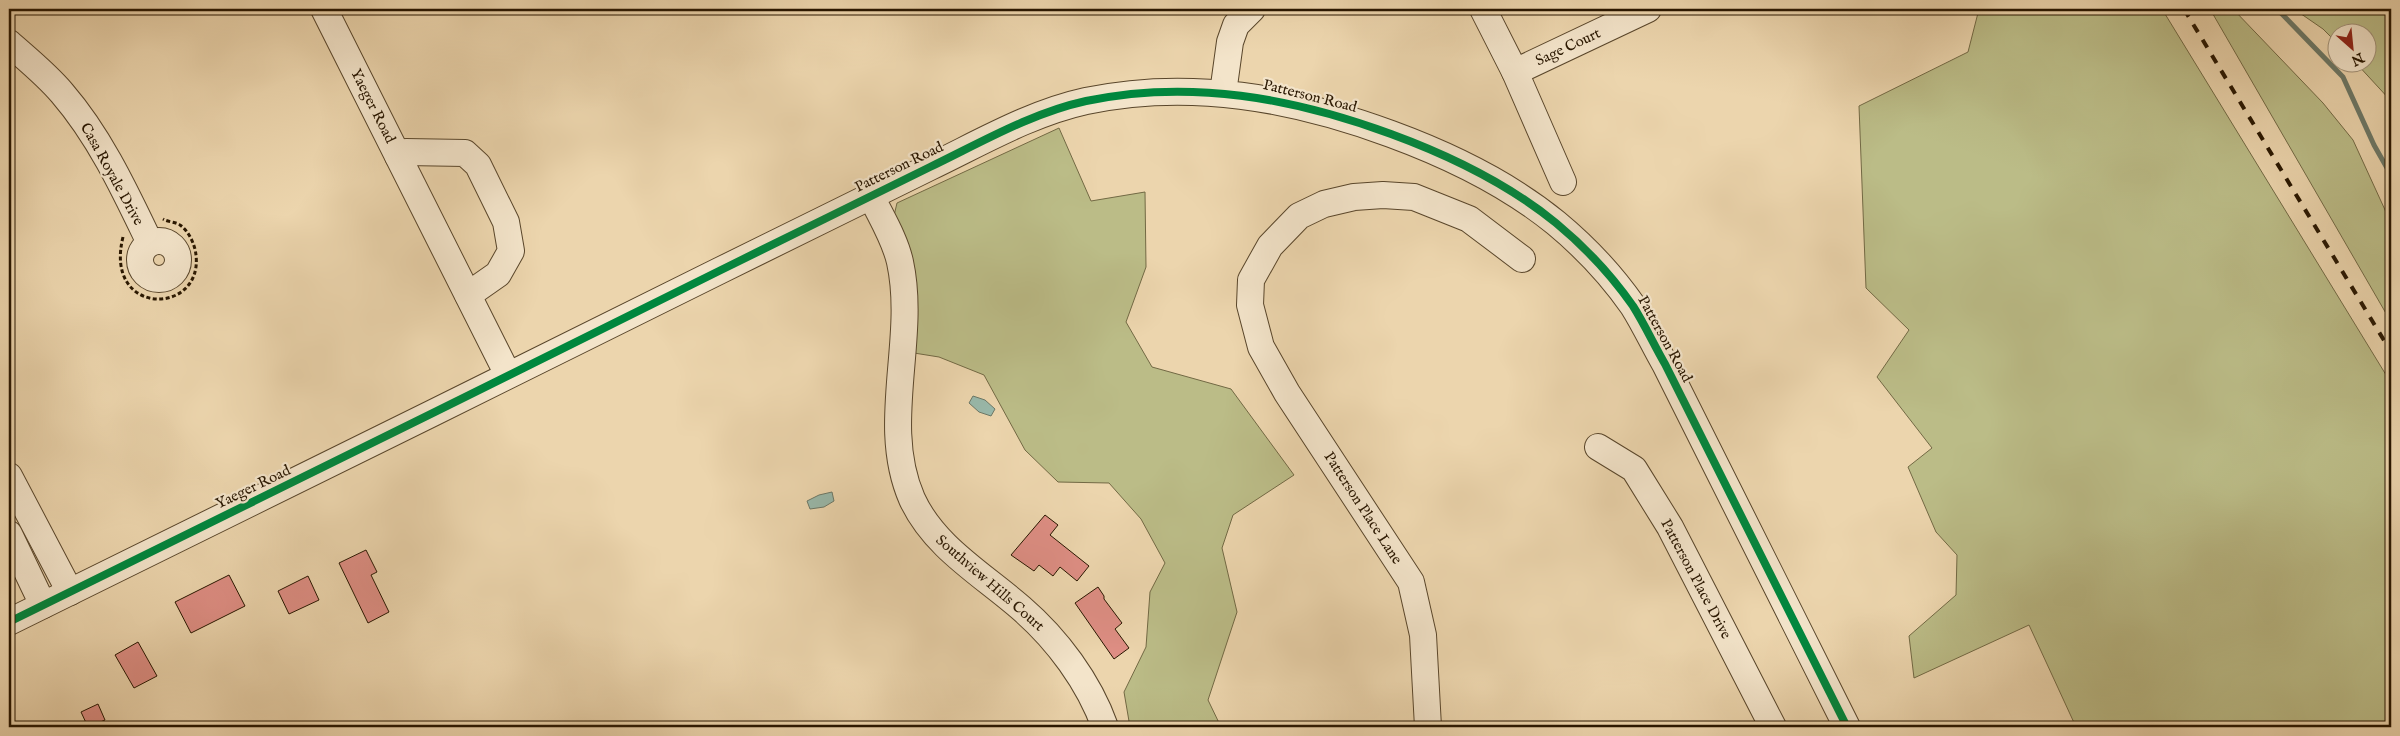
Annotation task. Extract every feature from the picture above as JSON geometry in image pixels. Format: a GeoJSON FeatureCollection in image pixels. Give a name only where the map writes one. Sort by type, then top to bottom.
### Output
{"type":"FeatureCollection","features":[{"type":"Feature","properties":{"kind":"street","name":"Yaeger Road"},"geometry":{"type":"LineString","coordinates":[[9,622],[508,375],[324,9]]}},
{"type":"Feature","properties":{"kind":"street"},"geometry":{"type":"LineString","coordinates":[[1223,93],[1233,33],[1236,25],[1252,9]]}},
{"type":"Feature","properties":{"kind":"street"},"geometry":{"type":"LineString","coordinates":[[1483,9],[1515,72],[1563,182]]}},
{"type":"Feature","properties":{"kind":"street","name":"Sage Court"},"geometry":{"type":"LineString","coordinates":[[1515,72],[1648,9]]}},
{"type":"Feature","properties":{"kind":"street","name":"Casa Royale Drive"},"geometry":{"type":"LineString","coordinates":[[9,43],[62,93],[90,129],[125,192],[150,243]]}},
{"type":"Feature","properties":{"kind":"street","name":"Patterson Road"},"geometry":{"type":"LineString","coordinates":[[508,375],[871,196],[1054,110],[1087,101],[1138,94],[1175,92],[1253,96],[1328,113],[1366,125],[1444,155],[1494,179],[1558,224],[1613,280],[1634,308],[1658,351],[1847,727]]}},
{"type":"Feature","properties":{"kind":"street"},"geometry":{"type":"LineString","coordinates":[[398,156],[406,152],[465,154],[478,165],[506,222],[511,251],[498,274],[468,295]]}},
{"type":"Feature","properties":{"kind":"street","name":"Patterson Place Lane"},"geometry":{"type":"LineString","coordinates":[[1428,727],[1423,635],[1412,582],[1287,393],[1261,347],[1250,304],[1251,280],[1270,246],[1299,216],[1324,204],[1354,197],[1383,195],[1414,197],[1469,219],[1522,259]]}},
{"type":"Feature","properties":{"kind":"street","name":"Southview Hills Court"},"geometry":{"type":"LineString","coordinates":[[871,196],[900,261],[903,282],[905,316],[898,433],[901,466],[912,499],[929,528],[958,558],[1021,608],[1050,635],[1084,683],[1105,727]]}},
{"type":"Feature","properties":{"kind":"street","name":"Patterson Place Drive"},"geometry":{"type":"LineString","coordinates":[[1598,447],[1634,469],[1664,518],[1773,727]]}},
{"type":"Feature","properties":{"kind":"street"},"geometry":{"type":"LineString","coordinates":[[9,476],[70,592]]}},
{"type":"Feature","properties":{"kind":"street"},"geometry":{"type":"LineString","coordinates":[[9,534],[43,605]]}},
{"type":"Feature","properties":{"kind":"green space"},"geometry":{"type":"Polygon","coordinates":[[[1979,9],[2162,9],[2391,383],[2391,727],[2076,727],[2029,625],[1914,678],[1909,636],[1956,595],[1957,555],[1936,532],[1908,467],[1932,448],[1877,377],[1909,330],[1866,288],[1859,106],[1968,52],[1979,9]]]}},
{"type":"Feature","properties":{"kind":"green space"},"geometry":{"type":"Polygon","coordinates":[[[2210,9],[2233,9],[2323,103],[2353,140],[2391,223],[2391,322],[2210,9]]]}},
{"type":"Feature","properties":{"kind":"green space"},"geometry":{"type":"Polygon","coordinates":[[[2294,9],[2391,9],[2391,101],[2364,72],[2378,72],[2378,22],[2328,22],[2328,34],[2294,9]]]}},
{"type":"Feature","properties":{"kind":"green space"},"geometry":{"type":"Polygon","coordinates":[[[1059,128],[1091,201],[1145,192],[1146,267],[1126,322],[1152,367],[1231,389],[1294,475],[1233,515],[1222,548],[1237,612],[1208,700],[1221,727],[1130,727],[1124,692],[1146,647],[1150,592],[1165,563],[1141,519],[1109,483],[1058,482],[1025,450],[984,375],[939,357],[914,353],[893,220],[897,203],[1059,128]]]}},
{"type":"Feature","properties":{"kind":"shaded area"},"geometry":{"type":"Polygon","coordinates":[[[973,396],[985,400],[995,409],[991,416],[979,412],[969,403],[973,396]]]}},
{"type":"Feature","properties":{"kind":"shaded area"},"geometry":{"type":"Polygon","coordinates":[[[832,492],[834,501],[824,507],[810,509],[807,501],[819,495],[832,492]]]}},
{"type":"Feature","properties":{"kind":"building"},"geometry":{"type":"Polygon","coordinates":[[[1045,515],[1058,525],[1050,535],[1089,566],[1077,581],[1060,567],[1053,576],[1039,565],[1034,571],[1011,555],[1045,515]]]}},
{"type":"Feature","properties":{"kind":"building"},"geometry":{"type":"Polygon","coordinates":[[[366,550],[377,572],[371,575],[389,612],[368,623],[339,563],[366,550]]]}},
{"type":"Feature","properties":{"kind":"building"},"geometry":{"type":"Polygon","coordinates":[[[229,575],[245,606],[191,633],[175,602],[229,575]]]}},
{"type":"Feature","properties":{"kind":"building"},"geometry":{"type":"Polygon","coordinates":[[[308,576],[319,600],[289,614],[278,591],[308,576]]]}},
{"type":"Feature","properties":{"kind":"building"},"geometry":{"type":"Polygon","coordinates":[[[1098,587],[1104,599],[1122,623],[1115,629],[1129,648],[1114,659],[1075,603],[1098,587]]]}},
{"type":"Feature","properties":{"kind":"building"},"geometry":{"type":"Polygon","coordinates":[[[138,642],[157,676],[134,688],[115,655],[138,642]]]}},
{"type":"Feature","properties":{"kind":"building"},"geometry":{"type":"Polygon","coordinates":[[[98,704],[105,720],[88,727],[81,712],[98,704]]]}},
{"type":"Feature","properties":{"kind":"waterway"},"geometry":{"type":"LineString","coordinates":[[2274,9],[2281,13],[2343,77],[2374,145],[2391,175]]}},
{"type":"Feature","properties":{"kind":"railway"},"geometry":{"type":"LineString","coordinates":[[2184,9],[2391,352]]}},
{"type":"Feature","properties":{"kind":"cycle path"},"geometry":{"type":"LineString","coordinates":[[9,622],[1026,121],[1045,113],[1086,101],[1125,95],[1202,92],[1279,102],[1354,121],[1457,161],[1518,195],[1556,223],[1588,252],[1633,306],[1665,364],[1847,727]]}}]}
